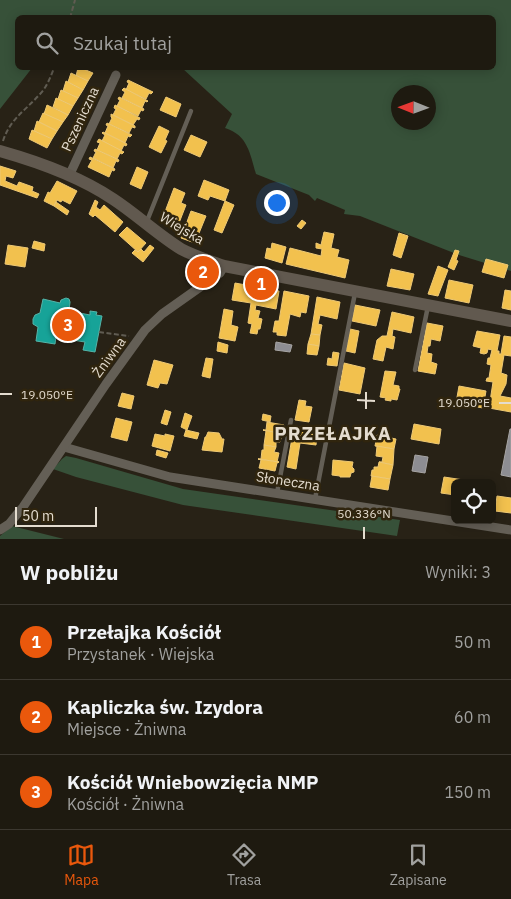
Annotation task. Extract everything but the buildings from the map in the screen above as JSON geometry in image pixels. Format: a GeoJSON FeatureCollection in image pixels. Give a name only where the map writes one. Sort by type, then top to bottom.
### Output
{"type":"FeatureCollection","features":[{"type":"Feature","properties":{"kind":"street","name":"Pszeniczna"},"geometry":{"type":"LineString","coordinates":[[69,176],[116,75]]}},
{"type":"Feature","properties":{"kind":"street","name":"Wiejska"},"geometry":{"type":"LineString","coordinates":[[1,147],[85,183],[113,199],[182,249],[224,266],[511,321]]}},
{"type":"Feature","properties":{"kind":"street","name":"Żniwna"},"geometry":{"type":"LineString","coordinates":[[0,530],[23,507],[145,330],[162,314],[220,273],[224,266]]}},
{"type":"Feature","properties":{"kind":"street","name":"Słoneczna"},"geometry":{"type":"LineString","coordinates":[[64,447],[170,476],[511,530]]}},
{"type":"Feature","properties":{"kind":"lane"},"geometry":{"type":"LineString","coordinates":[[146,224],[191,111]]}},
{"type":"Feature","properties":{"kind":"lane"},"geometry":{"type":"LineString","coordinates":[[315,499],[355,291]]}},
{"type":"Feature","properties":{"kind":"lane"},"geometry":{"type":"LineString","coordinates":[[415,370],[428,305]]}},
{"type":"Feature","properties":{"kind":"lane"},"geometry":{"type":"LineString","coordinates":[[277,494],[290,420]]}},
{"type":"Feature","properties":{"kind":"path"},"geometry":{"type":"LineString","coordinates":[[71,15],[75,0]]}},
{"type":"Feature","properties":{"kind":"path"},"geometry":{"type":"LineString","coordinates":[[1,147],[6,131],[20,113],[41,94],[53,70]]}},
{"type":"Feature","properties":{"kind":"path"},"geometry":{"type":"LineString","coordinates":[[99,332],[130,336]]}},
{"type":"Feature","properties":{"kind":"green space"},"geometry":{"type":"Polygon","coordinates":[[[0,0],[511,0],[511,271],[459,255],[360,216],[344,214],[345,210],[317,198],[315,201],[309,195],[256,174],[250,153],[243,140],[233,131],[225,128],[232,114],[184,70],[496,70],[496,15],[15,15],[15,70],[30,70],[0,109],[0,0]]]}},
{"type":"Feature","properties":{"kind":"green space"},"geometry":{"type":"Polygon","coordinates":[[[66,456],[183,489],[400,520],[397,536],[183,505],[76,477],[53,469],[66,456]]]}},
{"type":"Feature","properties":{"kind":"green space"},"geometry":{"type":"Polygon","coordinates":[[[12,526],[64,539],[0,539],[0,536],[12,526]]]}},
{"type":"Feature","properties":{"kind":"place","name":"Kapliczka św. Izydora"},"geometry":{"type":"Point","coordinates":[203,272]}},
{"type":"Feature","properties":{"kind":"place","name":"Przełajka Kościół"},"geometry":{"type":"Point","coordinates":[261,284]}},
{"type":"Feature","properties":{"kind":"place","name":"Kościół Wniebowzięcia NMP"},"geometry":{"type":"Point","coordinates":[68,325]}},
{"type":"Feature","properties":{"kind":"district","name":"PRZEŁAJKA"},"geometry":{"type":"Point","coordinates":[333,433]}}]}
